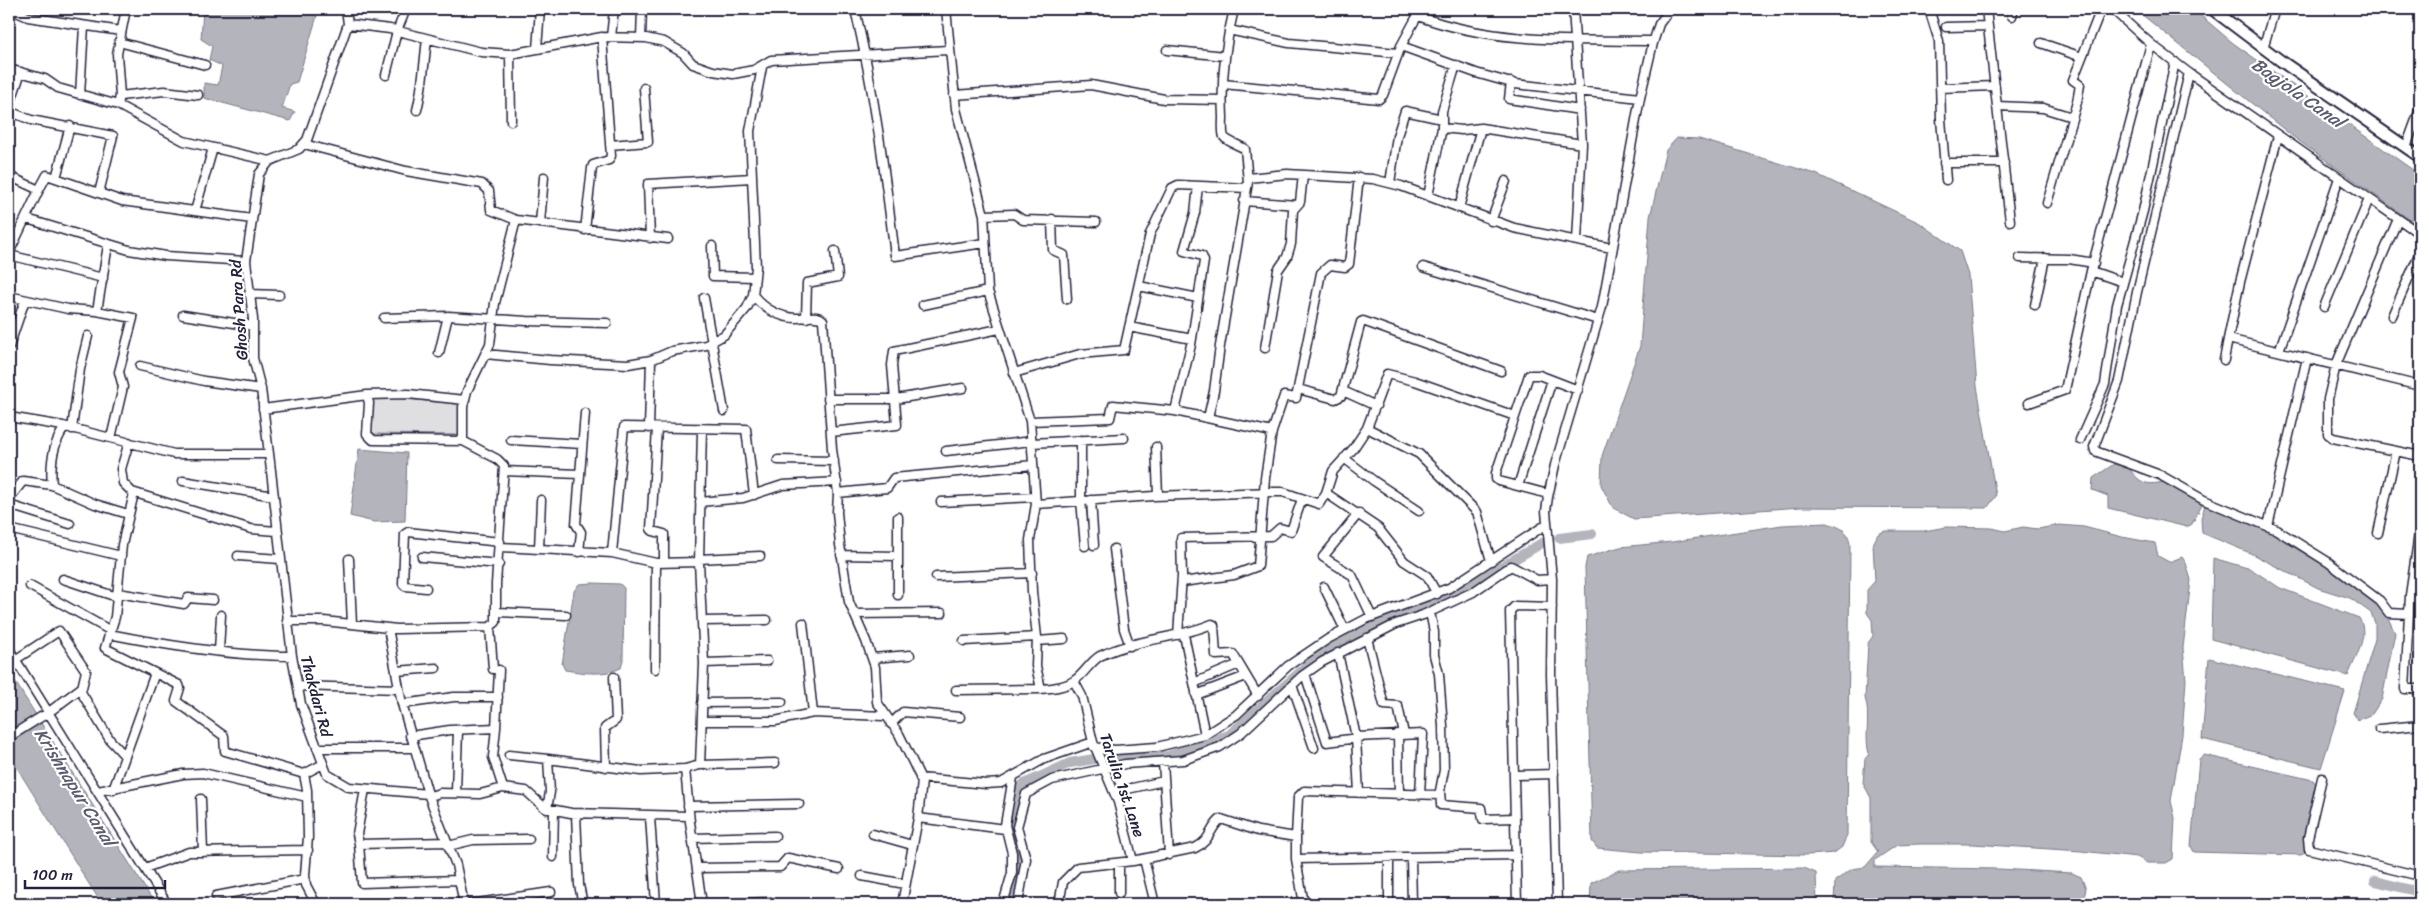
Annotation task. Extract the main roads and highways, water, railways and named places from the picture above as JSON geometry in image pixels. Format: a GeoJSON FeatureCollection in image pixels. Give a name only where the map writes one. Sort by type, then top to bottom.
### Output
{"type":"FeatureCollection","features":[{"type":"Feature","properties":{"kind":"water"},"geometry":{"type":"Polygon","coordinates":[[[203,9],[298,9],[317,16],[297,82],[290,84],[282,108],[295,112],[290,121],[204,98],[204,83],[218,85],[222,66],[209,60],[212,46],[201,39],[203,9]]]}},
{"type":"Feature","properties":{"kind":"water","name":"Bagjola Canal"},"geometry":{"type":"Polygon","coordinates":[[[2135,9],[2193,9],[2233,43],[2420,175],[2420,227],[2292,136],[2135,9]]]}},
{"type":"Feature","properties":{"kind":"water"},"geometry":{"type":"Polygon","coordinates":[[[1677,138],[1699,139],[1816,174],[1920,223],[1960,251],[1968,275],[1977,386],[1996,496],[1987,508],[1801,507],[1634,519],[1613,508],[1601,485],[1602,456],[1640,346],[1650,217],[1666,150],[1677,138]]]}},
{"type":"Feature","properties":{"kind":"water"},"geometry":{"type":"Polygon","coordinates":[[[359,449],[407,453],[405,521],[374,522],[350,516],[359,449]]]}},
{"type":"Feature","properties":{"kind":"water"},"geometry":{"type":"Polygon","coordinates":[[[2114,464],[2128,467],[2145,483],[2167,481],[2200,499],[2202,505],[2192,524],[2187,527],[2108,508],[2108,496],[2092,490],[2093,478],[2114,464]]]}},
{"type":"Feature","properties":{"kind":"water"},"geometry":{"type":"Polygon","coordinates":[[[2206,502],[2287,540],[2382,605],[2395,633],[2382,699],[2372,714],[2358,720],[2353,713],[2375,639],[2375,623],[2371,613],[2350,598],[2318,588],[2250,553],[2202,533],[2201,518],[2206,502]]]}},
{"type":"Feature","properties":{"kind":"water"},"geometry":{"type":"Polygon","coordinates":[[[1827,523],[1844,530],[1848,536],[1850,546],[1847,835],[1842,847],[1834,853],[1808,855],[1641,852],[1597,848],[1592,841],[1585,567],[1587,557],[1620,547],[1672,542],[1782,525],[1827,523]]]}},
{"type":"Feature","properties":{"kind":"water"},"geometry":{"type":"Polygon","coordinates":[[[2059,525],[2084,527],[2155,543],[2158,556],[2169,562],[2182,557],[2186,563],[2191,580],[2183,648],[2186,680],[2182,735],[2171,801],[2175,818],[2173,859],[2166,863],[2147,863],[2137,857],[2081,851],[1973,844],[1897,845],[1875,860],[1875,867],[1999,869],[2072,873],[2081,877],[2086,888],[2083,904],[1834,904],[1835,881],[1852,869],[1865,867],[1878,852],[1871,842],[1871,798],[1863,783],[1865,759],[1869,754],[1865,698],[1868,643],[1873,636],[1872,620],[1867,613],[1867,590],[1875,581],[1873,544],[1878,534],[1885,531],[1924,531],[1946,527],[1992,528],[2005,531],[2023,527],[2038,529],[2059,525]]]}},
{"type":"Feature","properties":{"kind":"water"},"geometry":{"type":"Polygon","coordinates":[[[2213,558],[2251,569],[2280,588],[2359,618],[2363,632],[2362,639],[2348,676],[2211,639],[2213,558]]]}},
{"type":"Feature","properties":{"kind":"water"},"geometry":{"type":"Polygon","coordinates":[[[579,584],[620,584],[624,588],[623,660],[621,668],[601,673],[565,670],[562,664],[574,591],[579,584]]]}},
{"type":"Feature","properties":{"kind":"water"},"geometry":{"type":"Polygon","coordinates":[[[2209,658],[2345,691],[2321,768],[2202,739],[2209,658]]]}},
{"type":"Feature","properties":{"kind":"water","name":"Krishnapur Canal"},"geometry":{"type":"Polygon","coordinates":[[[9,672],[155,904],[102,904],[89,884],[9,755],[9,672]]]}},
{"type":"Feature","properties":{"kind":"water"},"geometry":{"type":"Polygon","coordinates":[[[2204,755],[2313,780],[2317,785],[2307,850],[2301,855],[2194,852],[2191,846],[2199,759],[2204,755]]]}},
{"type":"Feature","properties":{"kind":"water"},"geometry":{"type":"Polygon","coordinates":[[[1804,868],[1816,873],[1817,904],[1590,904],[1591,883],[1619,870],[1804,868]]]}},
{"type":"Feature","properties":{"kind":"waterway"},"geometry":{"type":"LineString","coordinates":[[1559,538],[1592,534]]}},
{"type":"Feature","properties":{"kind":"waterway"},"geometry":{"type":"LineString","coordinates":[[1008,904],[1019,854],[1012,831],[1012,806],[1022,785],[1070,763],[1100,758],[1168,756],[1229,735],[1316,658],[1359,632],[1429,606],[1467,587],[1542,543]]}},
{"type":"Feature","properties":{"kind":"waterway"},"geometry":{"type":"LineString","coordinates":[[2375,881],[2420,892]]}}]}
